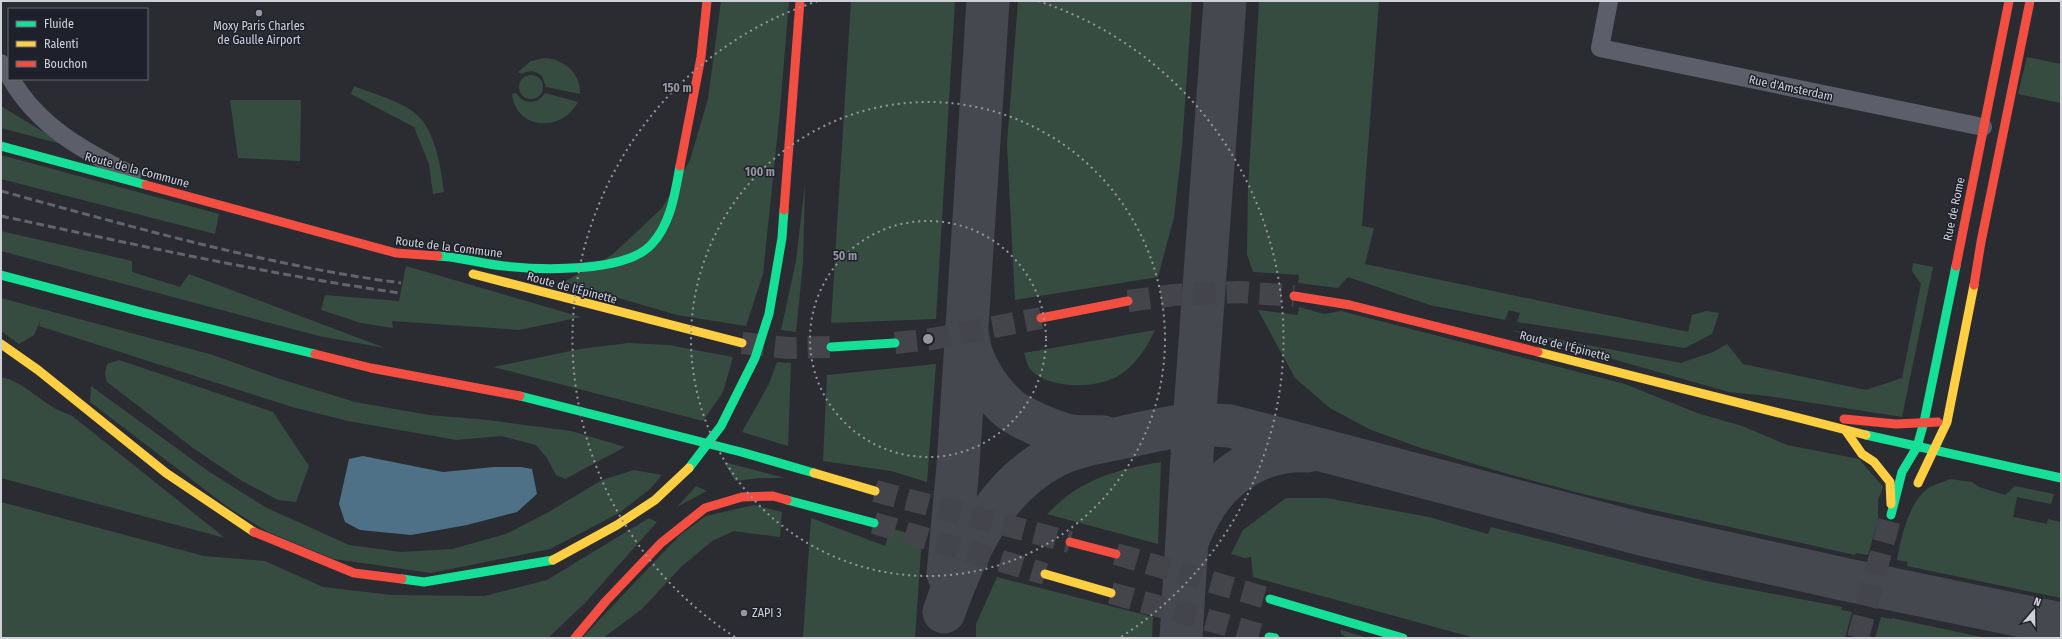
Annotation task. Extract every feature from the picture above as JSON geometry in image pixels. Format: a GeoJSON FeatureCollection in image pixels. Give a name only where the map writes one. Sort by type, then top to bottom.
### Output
{"type":"FeatureCollection","features":[{"type":"Feature","properties":{"kind":"main road","name":"Route de la Commune"},"geometry":{"type":"LineString","coordinates":[[1,146],[396,253],[452,257],[503,266],[546,269],[618,262],[639,253],[650,246],[659,235],[667,219],[675,192],[699,76],[707,1]]}},
{"type":"Feature","properties":{"kind":"main road"},"geometry":{"type":"LineString","coordinates":[[1,344],[38,370],[166,473],[260,536],[354,573],[424,582],[554,560],[617,525],[655,500],[692,465],[721,426],[755,358],[769,314],[782,238],[800,1]]}},
{"type":"Feature","properties":{"kind":"main road","name":"Rue de Rome"},"geometry":{"type":"LineString","coordinates":[[1891,515],[1902,472],[1917,448],[1924,422],[2009,1]]}},
{"type":"Feature","properties":{"kind":"main road"},"geometry":{"type":"LineString","coordinates":[[1891,515],[1912,488],[1933,452],[1947,422],[1968,323],[1981,242],[2030,1]]}},
{"type":"Feature","properties":{"kind":"main road"},"geometry":{"type":"LineString","coordinates":[[396,253],[442,266]]}},
{"type":"Feature","properties":{"kind":"main road","name":"Route de l'Épinette"},"geometry":{"type":"LineString","coordinates":[[466,272],[713,337],[742,343]]}},
{"type":"Feature","properties":{"kind":"main road"},"geometry":{"type":"LineString","coordinates":[[1,275],[145,313],[371,368],[522,396],[741,452],[876,491]]}},
{"type":"Feature","properties":{"kind":"main road","name":"Route de l'Épinette"},"geometry":{"type":"LineString","coordinates":[[1294,296],[1350,305],[1426,323],[1829,427],[1933,452],[2061,478]]}},
{"type":"Feature","properties":{"kind":"main road"},"geometry":{"type":"LineString","coordinates":[[1041,318],[1128,301]]}},
{"type":"Feature","properties":{"kind":"main road"},"geometry":{"type":"LineString","coordinates":[[831,347],[895,343]]}},
{"type":"Feature","properties":{"kind":"main road"},"geometry":{"type":"LineString","coordinates":[[1829,427],[1845,419],[1896,424],[1947,422]]}},
{"type":"Feature","properties":{"kind":"main road"},"geometry":{"type":"LineString","coordinates":[[1846,431],[1862,454],[1874,462],[1890,482],[1891,515]]}},
{"type":"Feature","properties":{"kind":"main road"},"geometry":{"type":"LineString","coordinates":[[1955,465],[1979,462]]}},
{"type":"Feature","properties":{"kind":"main road"},"geometry":{"type":"LineString","coordinates":[[1912,488],[1935,473]]}},
{"type":"Feature","properties":{"kind":"main road"},"geometry":{"type":"LineString","coordinates":[[575,638],[606,601],[660,543],[705,508],[742,497],[773,496],[874,523]]}},
{"type":"Feature","properties":{"kind":"main road"},"geometry":{"type":"LineString","coordinates":[[1070,542],[1116,554]]}},
{"type":"Feature","properties":{"kind":"main road"},"geometry":{"type":"LineString","coordinates":[[1045,574],[1111,593]]}},
{"type":"Feature","properties":{"kind":"main road"},"geometry":{"type":"LineString","coordinates":[[1270,599],[1403,638]]}},
{"type":"Feature","properties":{"kind":"main road"},"geometry":{"type":"LineString","coordinates":[[564,638],[606,601]]}},
{"type":"Feature","properties":{"kind":"street","name":"Rue d'Amsterdam"},"geometry":{"type":"LineString","coordinates":[[1609,1],[1600,48],[1983,127]]}},
{"type":"Feature","properties":{"kind":"street"},"geometry":{"type":"LineString","coordinates":[[1,62],[8,74]]}},
{"type":"Feature","properties":{"kind":"street"},"geometry":{"type":"LineString","coordinates":[[12,80],[39,116],[61,135],[85,151],[155,187]]}},
{"type":"Feature","properties":{"kind":"green space"},"geometry":{"type":"Polygon","coordinates":[[[721,1],[789,1],[780,110],[763,274],[746,326],[677,315],[564,282],[612,255],[662,208],[690,160],[708,99],[721,1]]]}},
{"type":"Feature","properties":{"kind":"green space"},"geometry":{"type":"Polygon","coordinates":[[[851,1],[955,1],[936,319],[831,323],[851,1]]]}},
{"type":"Feature","properties":{"kind":"green space"},"geometry":{"type":"Polygon","coordinates":[[[1018,1],[1192,1],[1182,146],[1174,217],[1158,277],[1015,300],[1007,144],[1018,1]]]}},
{"type":"Feature","properties":{"kind":"green space"},"geometry":{"type":"Polygon","coordinates":[[[1259,1],[1379,1],[1362,226],[1374,228],[1365,264],[1688,332],[1692,315],[1706,311],[1719,313],[1712,334],[1685,348],[1517,322],[1520,313],[1509,310],[1505,320],[1430,305],[1348,277],[1338,288],[1298,283],[1299,275],[1253,272],[1247,254],[1248,189],[1259,1]]]}},
{"type":"Feature","properties":{"kind":"green space"},"geometry":{"type":"Polygon","coordinates":[[[2027,57],[2061,64],[2061,103],[2018,94],[2027,57]]]}},
{"type":"Feature","properties":{"kind":"green space"},"geometry":{"type":"Polygon","coordinates":[[[546,58],[553,59],[565,65],[575,74],[580,87],[580,94],[546,87],[542,76],[534,72],[529,71],[521,74],[518,72],[531,61],[546,58]]]}},
{"type":"Feature","properties":{"kind":"green space"},"geometry":{"type":"Polygon","coordinates":[[[531,75],[539,79],[543,87],[539,95],[531,99],[523,95],[519,87],[523,79],[531,75]]]}},
{"type":"Feature","properties":{"kind":"green space"},"geometry":{"type":"Polygon","coordinates":[[[354,86],[399,103],[415,113],[421,119],[426,126],[437,153],[444,192],[433,194],[429,164],[414,127],[351,94],[354,86]]]}},
{"type":"Feature","properties":{"kind":"green space"},"geometry":{"type":"Polygon","coordinates":[[[516,93],[523,100],[531,102],[539,100],[545,93],[578,102],[571,112],[562,119],[551,123],[540,123],[530,121],[522,115],[515,106],[512,94],[516,93]]]}},
{"type":"Feature","properties":{"kind":"green space"},"geometry":{"type":"Polygon","coordinates":[[[230,100],[301,100],[300,161],[238,158],[230,100]]]}},
{"type":"Feature","properties":{"kind":"green space"},"geometry":{"type":"Polygon","coordinates":[[[1,106],[65,145],[1,128],[1,106]]]}},
{"type":"Feature","properties":{"kind":"green space"},"geometry":{"type":"Polygon","coordinates":[[[1,155],[219,214],[215,234],[1,179],[1,155]]]}},
{"type":"Feature","properties":{"kind":"green space"},"geometry":{"type":"Polygon","coordinates":[[[805,184],[803,263],[796,332],[781,330],[796,261],[805,184]]]}},
{"type":"Feature","properties":{"kind":"green space"},"geometry":{"type":"Polygon","coordinates":[[[1,231],[132,261],[132,272],[180,287],[189,274],[385,348],[319,336],[1,251],[1,231]]]}},
{"type":"Feature","properties":{"kind":"green space"},"geometry":{"type":"Polygon","coordinates":[[[1913,263],[1933,267],[1902,417],[1768,396],[1729,392],[1510,330],[1681,363],[1713,352],[1727,344],[1743,364],[1866,390],[1902,378],[1921,284],[1912,271],[1913,263]]]}},
{"type":"Feature","properties":{"kind":"green space"},"geometry":{"type":"Polygon","coordinates":[[[406,266],[581,317],[519,330],[392,321],[393,328],[361,323],[321,310],[325,295],[399,301],[406,266]]]}},
{"type":"Feature","properties":{"kind":"green space"},"geometry":{"type":"Polygon","coordinates":[[[1,298],[213,355],[280,379],[355,402],[429,415],[488,420],[571,431],[625,447],[565,479],[556,475],[547,458],[536,445],[501,436],[456,440],[348,421],[292,407],[39,326],[41,319],[34,335],[19,344],[1,331],[1,298]]]}},
{"type":"Feature","properties":{"kind":"green space"},"geometry":{"type":"Polygon","coordinates":[[[1299,307],[1324,314],[1341,311],[1625,384],[1697,413],[1742,426],[1787,445],[1859,459],[1883,487],[1878,500],[1878,524],[1868,555],[1856,553],[1855,555],[1587,495],[1508,474],[1418,447],[1369,429],[1330,408],[1295,378],[1258,310],[1298,315],[1299,307]]]}},
{"type":"Feature","properties":{"kind":"green space"},"geometry":{"type":"Polygon","coordinates":[[[1155,330],[1137,360],[1127,370],[1112,379],[1101,383],[1088,385],[1062,384],[1039,377],[1031,370],[1024,353],[1155,330]]]}},
{"type":"Feature","properties":{"kind":"green space"},"geometry":{"type":"Polygon","coordinates":[[[629,343],[669,345],[733,357],[723,392],[703,421],[493,367],[580,349],[629,343]]]}},
{"type":"Feature","properties":{"kind":"green space"},"geometry":{"type":"Polygon","coordinates":[[[119,360],[273,412],[309,466],[296,502],[278,500],[242,481],[193,448],[107,382],[105,374],[107,364],[119,360]]]}},
{"type":"Feature","properties":{"kind":"green space"},"geometry":{"type":"Polygon","coordinates":[[[777,362],[791,363],[788,446],[742,432],[769,384],[777,362]]]}},
{"type":"Feature","properties":{"kind":"green space"},"geometry":{"type":"Polygon","coordinates":[[[936,364],[927,482],[891,471],[823,461],[827,375],[936,364]]]}},
{"type":"Feature","properties":{"kind":"green space"},"geometry":{"type":"Polygon","coordinates":[[[1,377],[20,384],[61,412],[71,415],[225,538],[1,478],[1,377]]]}},
{"type":"Feature","properties":{"kind":"green space"},"geometry":{"type":"Polygon","coordinates":[[[91,386],[208,471],[265,507],[349,545],[401,552],[452,549],[506,534],[547,513],[602,480],[634,470],[662,475],[650,489],[619,513],[550,549],[431,573],[334,559],[268,532],[229,508],[90,402],[91,386]]]}},
{"type":"Feature","properties":{"kind":"green space"},"geometry":{"type":"Polygon","coordinates":[[[724,462],[785,478],[759,478],[735,481],[724,462]]]}},
{"type":"Feature","properties":{"kind":"green space"},"geometry":{"type":"Polygon","coordinates":[[[1161,462],[1158,544],[1047,514],[1068,495],[1092,481],[1126,469],[1161,462]]]}},
{"type":"Feature","properties":{"kind":"green space"},"geometry":{"type":"Polygon","coordinates":[[[1950,479],[1972,482],[1979,487],[2005,495],[2015,486],[2054,494],[2051,504],[2017,497],[2013,517],[2047,524],[2048,519],[2060,522],[2061,515],[2061,598],[1907,566],[1908,562],[1897,560],[1901,541],[1911,510],[1923,493],[1930,487],[1950,479]]]}},
{"type":"Feature","properties":{"kind":"green space"},"geometry":{"type":"Polygon","coordinates":[[[696,486],[707,491],[677,507],[696,486]]]}},
{"type":"Feature","properties":{"kind":"green space"},"geometry":{"type":"Polygon","coordinates":[[[1286,498],[1326,498],[1429,517],[1488,534],[1491,527],[1711,582],[1842,607],[1841,610],[1852,612],[1845,638],[1475,638],[1253,577],[1251,557],[1245,558],[1231,554],[1243,530],[1286,498]]]}},
{"type":"Feature","properties":{"kind":"green space"},"geometry":{"type":"Polygon","coordinates":[[[1,502],[204,556],[265,561],[323,587],[392,595],[484,596],[547,580],[649,518],[657,522],[585,603],[548,638],[1,638],[1,502]]]}},
{"type":"Feature","properties":{"kind":"green space"},"geometry":{"type":"Polygon","coordinates":[[[754,505],[782,512],[780,537],[734,531],[712,541],[681,567],[642,609],[603,638],[582,638],[680,535],[706,516],[754,505]]]}},
{"type":"Feature","properties":{"kind":"green space"},"geometry":{"type":"Polygon","coordinates":[[[811,518],[885,546],[890,528],[922,537],[915,638],[803,638],[811,518]]]}},
{"type":"Feature","properties":{"kind":"green space"},"geometry":{"type":"Polygon","coordinates":[[[997,577],[1153,617],[1152,638],[976,638],[976,624],[997,577]]]}},
{"type":"Feature","properties":{"kind":"green space"},"geometry":{"type":"Polygon","coordinates":[[[1881,617],[1892,618],[1986,638],[1875,638],[1881,617]]]}},
{"type":"Feature","properties":{"kind":"green space"},"geometry":{"type":"Polygon","coordinates":[[[1341,630],[1368,638],[1348,638],[1341,634],[1341,630]]]}},
{"type":"Feature","properties":{"kind":"water"},"geometry":{"type":"Polygon","coordinates":[[[363,456],[443,472],[494,467],[521,467],[532,469],[537,494],[517,512],[467,525],[411,535],[360,530],[345,522],[339,504],[349,459],[363,456]]]}},
{"type":"Feature","properties":{"kind":"taxiway"},"geometry":{"type":"LineString","coordinates":[[948,574],[958,466],[988,1]]}},
{"type":"Feature","properties":{"kind":"taxiway"},"geometry":{"type":"LineString","coordinates":[[1181,638],[1194,424],[1225,1]]}},
{"type":"Feature","properties":{"kind":"taxiway"},"geometry":{"type":"LineString","coordinates":[[968,337],[972,356],[981,374],[993,392],[1011,410],[1035,423],[1060,433],[1076,436],[1103,437]]}},
{"type":"Feature","properties":{"kind":"taxiway"},"geometry":{"type":"LineString","coordinates":[[944,612],[962,567],[985,523],[999,503],[1015,485],[1034,469],[1055,456],[1080,446],[1167,428],[1207,425],[1230,426],[1645,535],[1843,579],[2061,624]]}},
{"type":"Feature","properties":{"kind":"taxiway"},"geometry":{"type":"LineString","coordinates":[[1190,535],[1199,516],[1218,488],[1244,467],[1259,459],[1275,454],[1291,451],[1308,451]]}},
{"type":"Feature","properties":{"kind":"tunnel"},"geometry":{"type":"LineString","coordinates":[[1128,301],[1174,295],[1239,292],[1294,296]]}},
{"type":"Feature","properties":{"kind":"tunnel"},"geometry":{"type":"LineString","coordinates":[[895,343],[932,339],[1041,318]]}},
{"type":"Feature","properties":{"kind":"tunnel"},"geometry":{"type":"LineString","coordinates":[[742,343],[788,348],[831,347]]}},
{"type":"Feature","properties":{"kind":"tunnel"},"geometry":{"type":"LineString","coordinates":[[875,491],[1070,542]]}},
{"type":"Feature","properties":{"kind":"tunnel"},"geometry":{"type":"LineString","coordinates":[[1858,638],[1891,515]]}},
{"type":"Feature","properties":{"kind":"tunnel"},"geometry":{"type":"LineString","coordinates":[[874,523],[1045,574]]}},
{"type":"Feature","properties":{"kind":"tunnel"},"geometry":{"type":"LineString","coordinates":[[1116,554],[1270,599]]}},
{"type":"Feature","properties":{"kind":"tunnel"},"geometry":{"type":"LineString","coordinates":[[1111,593],[1269,637]]}},
{"type":"Feature","properties":{"kind":"railway"},"geometry":{"type":"LineString","coordinates":[[1,191],[200,244],[300,266],[401,283]]}},
{"type":"Feature","properties":{"kind":"railway"},"geometry":{"type":"LineString","coordinates":[[1,216],[250,268],[400,293]]}},
{"type":"Feature","properties":{"kind":"traffic: fast"},"geometry":{"type":"LineString","coordinates":[[1,146],[146,185]]}},
{"type":"Feature","properties":{"kind":"traffic: fast"},"geometry":{"type":"LineString","coordinates":[[438,256],[496,265],[539,268],[581,268],[622,261],[638,254],[651,245],[658,237],[668,218],[680,166]]}},
{"type":"Feature","properties":{"kind":"traffic: fast"},"geometry":{"type":"LineString","coordinates":[[689,468],[721,426],[755,358],[769,314],[782,238],[784,210]]}},
{"type":"Feature","properties":{"kind":"traffic: fast"},"geometry":{"type":"LineString","coordinates":[[1891,515],[1902,472],[1917,447],[1924,422],[1956,266]]}},
{"type":"Feature","properties":{"kind":"traffic: fast"},"geometry":{"type":"LineString","coordinates":[[1,275],[145,313],[315,354]]}},
{"type":"Feature","properties":{"kind":"traffic: fast"},"geometry":{"type":"LineString","coordinates":[[831,347],[895,343]]}},
{"type":"Feature","properties":{"kind":"traffic: fast"},"geometry":{"type":"LineString","coordinates":[[520,396],[741,452],[814,473]]}},
{"type":"Feature","properties":{"kind":"traffic: fast"},"geometry":{"type":"LineString","coordinates":[[1866,435],[2061,478]]}},
{"type":"Feature","properties":{"kind":"traffic: fast"},"geometry":{"type":"LineString","coordinates":[[787,500],[874,523]]}},
{"type":"Feature","properties":{"kind":"traffic: fast"},"geometry":{"type":"LineString","coordinates":[[402,579],[424,582],[553,560]]}},
{"type":"Feature","properties":{"kind":"traffic: fast"},"geometry":{"type":"LineString","coordinates":[[1270,599],[1403,638]]}},
{"type":"Feature","properties":{"kind":"traffic: fast"},"geometry":{"type":"LineString","coordinates":[[1269,637],[1275,638]]}},
{"type":"Feature","properties":{"kind":"traffic: slow"},"geometry":{"type":"LineString","coordinates":[[473,274],[742,343]]}},
{"type":"Feature","properties":{"kind":"traffic: slow"},"geometry":{"type":"LineString","coordinates":[[1918,483],[1947,422],[1974,285]]}},
{"type":"Feature","properties":{"kind":"traffic: slow"},"geometry":{"type":"LineString","coordinates":[[1,344],[38,370],[166,473],[254,532]]}},
{"type":"Feature","properties":{"kind":"traffic: slow"},"geometry":{"type":"LineString","coordinates":[[1538,352],[1866,435]]}},
{"type":"Feature","properties":{"kind":"traffic: slow"},"geometry":{"type":"LineString","coordinates":[[1846,431],[1862,454],[1874,462],[1890,482],[1891,504]]}},
{"type":"Feature","properties":{"kind":"traffic: slow"},"geometry":{"type":"LineString","coordinates":[[553,560],[617,525],[655,500],[689,468]]}},
{"type":"Feature","properties":{"kind":"traffic: slow"},"geometry":{"type":"LineString","coordinates":[[814,473],[875,491]]}},
{"type":"Feature","properties":{"kind":"traffic: slow"},"geometry":{"type":"LineString","coordinates":[[1045,574],[1111,593]]}},
{"type":"Feature","properties":{"kind":"traffic: jam"},"geometry":{"type":"LineString","coordinates":[[680,166],[701,57],[707,1]]}},
{"type":"Feature","properties":{"kind":"traffic: jam"},"geometry":{"type":"LineString","coordinates":[[784,210],[800,1]]}},
{"type":"Feature","properties":{"kind":"traffic: jam"},"geometry":{"type":"LineString","coordinates":[[1956,266],[2009,1]]}},
{"type":"Feature","properties":{"kind":"traffic: jam"},"geometry":{"type":"LineString","coordinates":[[1974,285],[1981,242],[2030,1]]}},
{"type":"Feature","properties":{"kind":"traffic: jam"},"geometry":{"type":"LineString","coordinates":[[146,185],[396,253],[438,256]]}},
{"type":"Feature","properties":{"kind":"traffic: jam"},"geometry":{"type":"LineString","coordinates":[[1294,296],[1350,305],[1538,352]]}},
{"type":"Feature","properties":{"kind":"traffic: jam"},"geometry":{"type":"LineString","coordinates":[[1041,318],[1128,301]]}},
{"type":"Feature","properties":{"kind":"traffic: jam"},"geometry":{"type":"LineString","coordinates":[[315,354],[371,368],[520,396]]}},
{"type":"Feature","properties":{"kind":"traffic: jam"},"geometry":{"type":"LineString","coordinates":[[1844,419],[1896,424],[1938,422]]}},
{"type":"Feature","properties":{"kind":"traffic: jam"},"geometry":{"type":"LineString","coordinates":[[575,638],[606,601],[661,543],[705,508],[742,497],[773,496],[787,500]]}},
{"type":"Feature","properties":{"kind":"traffic: jam"},"geometry":{"type":"LineString","coordinates":[[254,532],[354,573],[402,579]]}},
{"type":"Feature","properties":{"kind":"traffic: jam"},"geometry":{"type":"LineString","coordinates":[[1070,542],[1116,554]]}},
{"type":"Feature","properties":{"kind":"place","name":"Moxy Paris Charles de Gaulle Airport"},"geometry":{"type":"Point","coordinates":[259,13]}},
{"type":"Feature","properties":{"kind":"place","name":"ZAPI 3"},"geometry":{"type":"Point","coordinates":[744,613]}}]}
